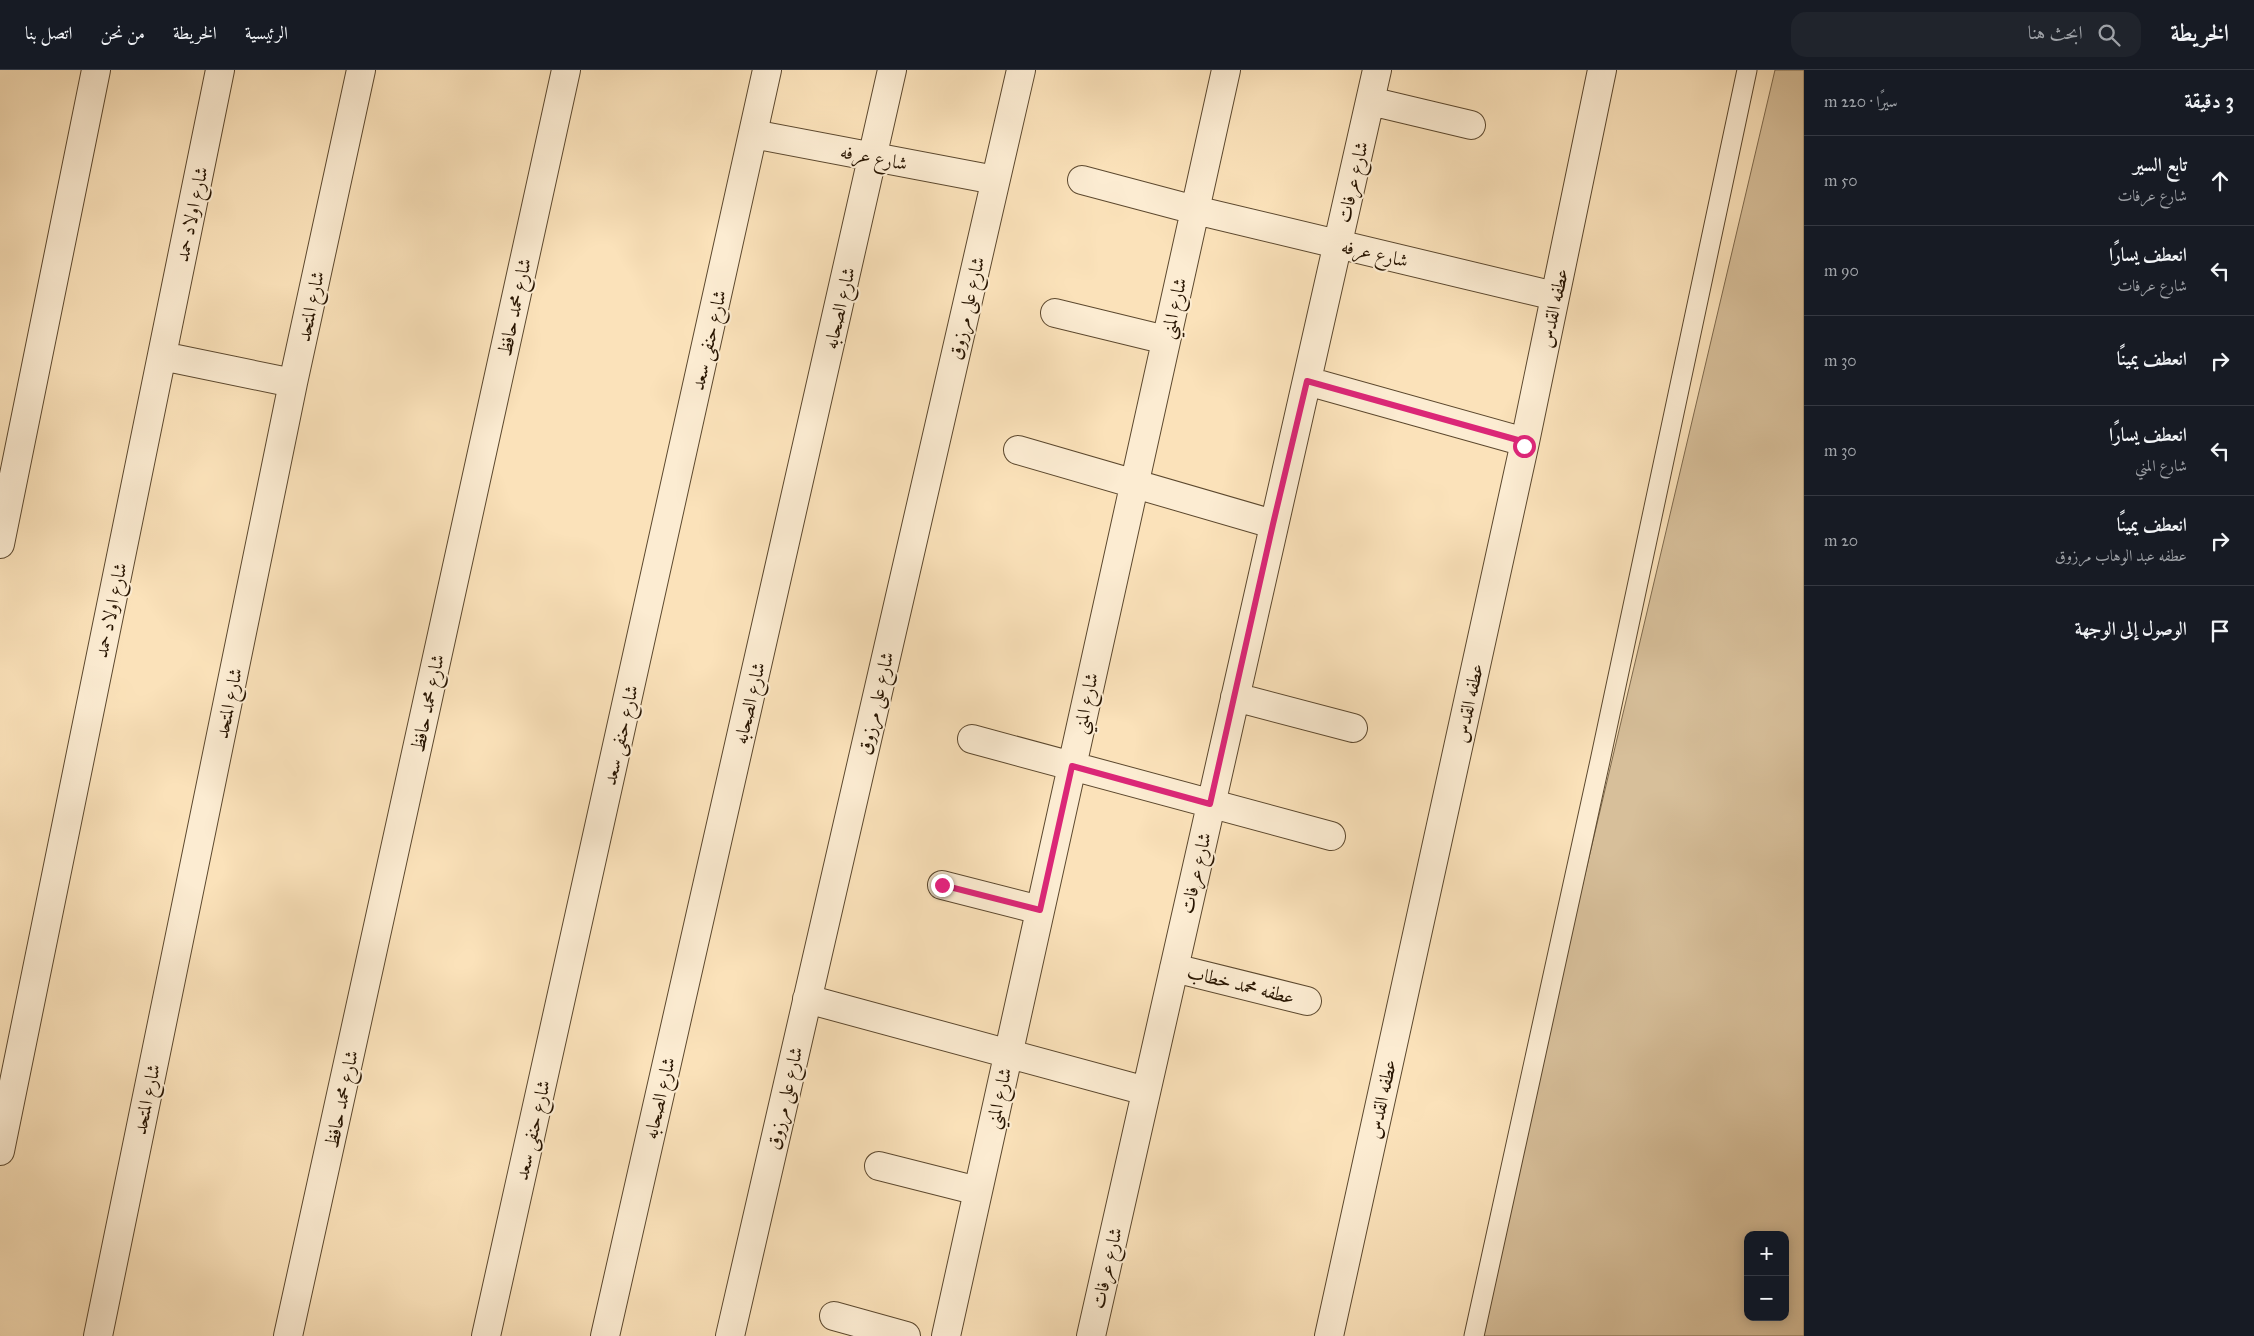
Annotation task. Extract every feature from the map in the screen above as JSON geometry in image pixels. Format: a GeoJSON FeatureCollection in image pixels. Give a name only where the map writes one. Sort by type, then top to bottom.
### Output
{"type":"FeatureCollection","features":[{"type":"Feature","properties":{"kind":"street"},"geometry":{"type":"LineString","coordinates":[[0,544],[96,70]]}},
{"type":"Feature","properties":{"kind":"street","name":"شارع اولاد حمد"},"geometry":{"type":"LineString","coordinates":[[0,1151],[220,70]]}},
{"type":"Feature","properties":{"kind":"street","name":"شارع المتحد"},"geometry":{"type":"LineString","coordinates":[[98,1336],[293,384],[361,70]]}},
{"type":"Feature","properties":{"kind":"street","name":"شارع محمد حافظ"},"geometry":{"type":"LineString","coordinates":[[288,1336],[566,70]]}},
{"type":"Feature","properties":{"kind":"street","name":"شارع حنفى سعد"},"geometry":{"type":"LineString","coordinates":[[486,1336],[767,70]]}},
{"type":"Feature","properties":{"kind":"street","name":"شارع الصحابه"},"geometry":{"type":"LineString","coordinates":[[605,1336],[892,70]]}},
{"type":"Feature","properties":{"kind":"street","name":"شارع على مرزوق"},"geometry":{"type":"LineString","coordinates":[[730,1336],[1020,70]]}},
{"type":"Feature","properties":{"kind":"street","name":"شارع المني"},"geometry":{"type":"LineString","coordinates":[[946,1336],[1226,70]]}},
{"type":"Feature","properties":{"kind":"street","name":"شارع عرفات"},"geometry":{"type":"LineString","coordinates":[[1091,1336],[1377,70]]}},
{"type":"Feature","properties":{"kind":"street","name":"عطفه القدس"},"geometry":{"type":"LineString","coordinates":[[1329,1336],[1525,442],[1602,70]]}},
{"type":"Feature","properties":{"kind":"street"},"geometry":{"type":"LineString","coordinates":[[1370,102],[1471,125]]}},
{"type":"Feature","properties":{"kind":"street","name":"شارع عرفه"},"geometry":{"type":"LineString","coordinates":[[753,134],[995,180]]}},
{"type":"Feature","properties":{"kind":"street","name":"شارع عرفه"},"geometry":{"type":"LineString","coordinates":[[1082,180],[1195,210],[1556,296]]}},
{"type":"Feature","properties":{"kind":"street"},"geometry":{"type":"LineString","coordinates":[[1055,313],[1166,340]]}},
{"type":"Feature","properties":{"kind":"street"},"geometry":{"type":"LineString","coordinates":[[162,356],[293,384]]}},
{"type":"Feature","properties":{"kind":"street"},"geometry":{"type":"LineString","coordinates":[[1307,381],[1525,442]]}},
{"type":"Feature","properties":{"kind":"street"},"geometry":{"type":"LineString","coordinates":[[1018,450],[1273,524]]}},
{"type":"Feature","properties":{"kind":"street"},"geometry":{"type":"LineString","coordinates":[[1235,697],[1353,728]]}},
{"type":"Feature","properties":{"kind":"street"},"geometry":{"type":"LineString","coordinates":[[972,740],[1332,836]]}},
{"type":"Feature","properties":{"kind":"street"},"geometry":{"type":"LineString","coordinates":[[942,885],[1040,910]]}},
{"type":"Feature","properties":{"kind":"street","name":"عطفه محمد خطاب"},"geometry":{"type":"LineString","coordinates":[[1174,968],[1307,1001]]}},
{"type":"Feature","properties":{"kind":"street"},"geometry":{"type":"LineString","coordinates":[[807,999],[1146,1091]]}},
{"type":"Feature","properties":{"kind":"street"},"geometry":{"type":"LineString","coordinates":[[879,1166],[978,1191]]}},
{"type":"Feature","properties":{"kind":"street"},"geometry":{"type":"LineString","coordinates":[[834,1316],[906,1336]]}},
{"type":"Feature","properties":{"kind":"lane"},"geometry":{"type":"LineString","coordinates":[[1474,1336],[1600,761],[1747,70]]}},
{"type":"Feature","properties":{"kind":"shaded area"},"geometry":{"type":"Polygon","coordinates":[[[1775,70],[1804,70],[1804,1336],[1476,1336],[1775,70]]]}},
{"type":"Feature","properties":{"kind":"route"},"geometry":{"type":"LineString","coordinates":[[942,885],[1040,910],[1072,766],[1210,804],[1307,381],[1525,442],[1524,446]]}}]}
